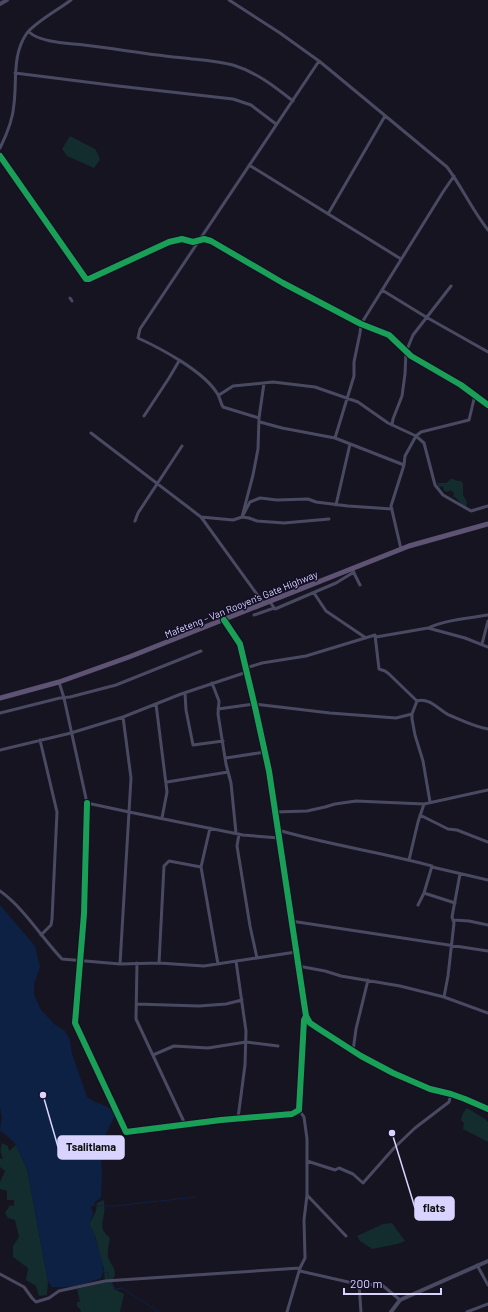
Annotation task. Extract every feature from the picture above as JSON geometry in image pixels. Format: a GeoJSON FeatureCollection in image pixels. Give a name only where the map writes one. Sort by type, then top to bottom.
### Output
{"type":"FeatureCollection","features":[{"type":"Feature","properties":{"kind":"main road","name":"Mafeteng - Van Rooyen's Gate Highway"},"geometry":{"type":"LineString","coordinates":[[0,698],[59,682],[136,655],[267,603],[353,571],[401,549],[488,524]]}},
{"type":"Feature","properties":{"kind":"street"},"geometry":{"type":"LineString","coordinates":[[0,4],[8,0]]}},
{"type":"Feature","properties":{"kind":"street"},"geometry":{"type":"LineString","coordinates":[[0,148],[12,119],[16,85],[15,73],[23,40],[29,32],[71,0]]}},
{"type":"Feature","properties":{"kind":"street"},"geometry":{"type":"LineString","coordinates":[[229,0],[280,33],[319,61],[447,167],[454,176],[477,216],[488,230]]}},
{"type":"Feature","properties":{"kind":"street"},"geometry":{"type":"LineString","coordinates":[[29,32],[35,36],[58,42],[205,60],[243,68],[270,82],[293,100]]}},
{"type":"Feature","properties":{"kind":"street"},"geometry":{"type":"LineString","coordinates":[[259,418],[223,407],[219,401],[219,395],[200,373],[138,338],[140,329],[319,61]]}},
{"type":"Feature","properties":{"kind":"street"},"geometry":{"type":"LineString","coordinates":[[15,73],[233,99],[251,105],[276,124]]}},
{"type":"Feature","properties":{"kind":"street"},"geometry":{"type":"LineString","coordinates":[[328,214],[384,116]]}},
{"type":"Feature","properties":{"kind":"street"},"geometry":{"type":"LineString","coordinates":[[0,156],[86,279],[90,279],[169,242],[182,239],[193,242],[204,239],[211,241],[361,324],[388,335],[411,356],[461,385],[488,405]]}},
{"type":"Feature","properties":{"kind":"street"},"geometry":{"type":"LineString","coordinates":[[249,165],[401,259]]}},
{"type":"Feature","properties":{"kind":"street"},"geometry":{"type":"LineString","coordinates":[[335,438],[354,376],[354,362],[361,324],[454,176]]}},
{"type":"Feature","properties":{"kind":"street"},"geometry":{"type":"LineString","coordinates":[[392,425],[402,396],[406,352],[413,335],[451,286]]}},
{"type":"Feature","properties":{"kind":"street"},"geometry":{"type":"LineString","coordinates":[[382,290],[488,352]]}},
{"type":"Feature","properties":{"kind":"street"},"geometry":{"type":"LineString","coordinates":[[144,416],[179,361]]}},
{"type":"Feature","properties":{"kind":"street"},"geometry":{"type":"LineString","coordinates":[[219,395],[233,386],[273,382],[315,388],[358,402],[392,425],[416,436],[424,443],[435,485],[443,495],[471,511],[488,506]]}},
{"type":"Feature","properties":{"kind":"street"},"geometry":{"type":"LineString","coordinates":[[242,517],[258,449],[259,418],[264,383]]}},
{"type":"Feature","properties":{"kind":"street"},"geometry":{"type":"LineString","coordinates":[[401,549],[392,509],[393,497],[404,465],[405,456],[416,436],[420,432],[469,420],[476,395]]}},
{"type":"Feature","properties":{"kind":"street"},"geometry":{"type":"LineString","coordinates":[[260,422],[282,428],[335,438],[404,465]]}},
{"type":"Feature","properties":{"kind":"street"},"geometry":{"type":"LineString","coordinates":[[91,433],[157,485],[201,517],[267,603],[274,608]]}},
{"type":"Feature","properties":{"kind":"street"},"geometry":{"type":"LineString","coordinates":[[336,505],[350,444]]}},
{"type":"Feature","properties":{"kind":"street"},"geometry":{"type":"LineString","coordinates":[[135,521],[138,513],[182,446]]}},
{"type":"Feature","properties":{"kind":"street"},"geometry":{"type":"LineString","coordinates":[[242,517],[250,502],[260,498],[277,500],[308,499],[316,502],[336,505],[392,509]]}},
{"type":"Feature","properties":{"kind":"street"},"geometry":{"type":"LineString","coordinates":[[201,517],[233,520],[242,517],[257,521],[284,523],[329,519]]}},
{"type":"Feature","properties":{"kind":"street"},"geometry":{"type":"LineString","coordinates":[[254,615],[274,608],[275,609],[314,593],[336,583],[353,571],[360,585]]}},
{"type":"Feature","properties":{"kind":"street"},"geometry":{"type":"LineString","coordinates":[[314,593],[326,610],[366,638]]}},
{"type":"Feature","properties":{"kind":"street"},"geometry":{"type":"LineString","coordinates":[[0,750],[123,717],[262,663],[306,656],[375,635],[376,638],[428,628],[436,624],[464,618],[488,615]]}},
{"type":"Feature","properties":{"kind":"street"},"geometry":{"type":"LineString","coordinates":[[224,620],[240,644],[265,752],[306,1016],[310,1023],[353,1051],[393,1073],[430,1089],[451,1094],[488,1109]]}},
{"type":"Feature","properties":{"kind":"street"},"geometry":{"type":"LineString","coordinates":[[482,644],[488,621]]}},
{"type":"Feature","properties":{"kind":"street"},"geometry":{"type":"LineString","coordinates":[[428,628],[465,638],[488,647]]}},
{"type":"Feature","properties":{"kind":"street"},"geometry":{"type":"LineString","coordinates":[[376,638],[379,669],[389,674],[417,700],[434,704],[453,716],[488,729]]}},
{"type":"Feature","properties":{"kind":"street"},"geometry":{"type":"LineString","coordinates":[[0,713],[116,685],[201,651]]}},
{"type":"Feature","properties":{"kind":"street"},"geometry":{"type":"LineString","coordinates":[[59,682],[64,698],[87,803],[84,914],[75,1023],[126,1132],[238,1118],[292,1114],[299,1110]]}},
{"type":"Feature","properties":{"kind":"street"},"geometry":{"type":"LineString","coordinates":[[212,683],[219,701],[218,710],[231,783],[239,860],[257,958]]}},
{"type":"Feature","properties":{"kind":"street"},"geometry":{"type":"LineString","coordinates":[[185,692],[186,710],[193,745],[223,741]]}},
{"type":"Feature","properties":{"kind":"street"},"geometry":{"type":"LineString","coordinates":[[417,700],[412,714],[415,735],[423,761],[430,802]]}},
{"type":"Feature","properties":{"kind":"street"},"geometry":{"type":"LineString","coordinates":[[156,704],[167,782],[167,792],[162,818]]}},
{"type":"Feature","properties":{"kind":"street"},"geometry":{"type":"LineString","coordinates":[[218,710],[254,704],[396,718],[412,714]]}},
{"type":"Feature","properties":{"kind":"street"},"geometry":{"type":"LineString","coordinates":[[120,964],[131,778],[123,717]]}},
{"type":"Feature","properties":{"kind":"street"},"geometry":{"type":"LineString","coordinates":[[40,740],[57,812],[52,919],[51,925],[41,935]]}},
{"type":"Feature","properties":{"kind":"street"},"geometry":{"type":"LineString","coordinates":[[226,758],[265,752]]}},
{"type":"Feature","properties":{"kind":"street"},"geometry":{"type":"LineString","coordinates":[[167,782],[228,772]]}},
{"type":"Feature","properties":{"kind":"street"},"geometry":{"type":"LineString","coordinates":[[275,812],[307,811],[335,804],[356,801],[424,804],[488,790]]}},
{"type":"Feature","properties":{"kind":"street"},"geometry":{"type":"LineString","coordinates":[[87,803],[237,833],[279,838]]}},
{"type":"Feature","properties":{"kind":"street"},"geometry":{"type":"LineString","coordinates":[[409,860],[424,804]]}},
{"type":"Feature","properties":{"kind":"street"},"geometry":{"type":"LineString","coordinates":[[420,815],[448,829],[457,830],[488,842]]}},
{"type":"Feature","properties":{"kind":"street"},"geometry":{"type":"LineString","coordinates":[[210,828],[201,867],[218,964]]}},
{"type":"Feature","properties":{"kind":"street"},"geometry":{"type":"LineString","coordinates":[[278,830],[337,845],[375,851],[432,867],[488,880]]}},
{"type":"Feature","properties":{"kind":"street"},"geometry":{"type":"LineString","coordinates":[[159,963],[164,866],[169,861],[201,867]]}},
{"type":"Feature","properties":{"kind":"street"},"geometry":{"type":"LineString","coordinates":[[418,905],[424,893],[432,867]]}},
{"type":"Feature","properties":{"kind":"street"},"geometry":{"type":"LineString","coordinates":[[444,997],[452,946],[454,923],[452,917],[460,874]]}},
{"type":"Feature","properties":{"kind":"street"},"geometry":{"type":"LineString","coordinates":[[0,891],[11,899],[50,947],[62,959],[120,964],[159,963],[204,966],[296,952]]}},
{"type":"Feature","properties":{"kind":"street"},"geometry":{"type":"LineString","coordinates":[[424,893],[455,902]]}},
{"type":"Feature","properties":{"kind":"street"},"geometry":{"type":"LineString","coordinates":[[453,920],[469,921],[488,925]]}},
{"type":"Feature","properties":{"kind":"street"},"geometry":{"type":"LineString","coordinates":[[291,921],[488,951]]}},
{"type":"Feature","properties":{"kind":"street"},"geometry":{"type":"LineString","coordinates":[[236,961],[245,1019],[246,1042],[238,1118]]}},
{"type":"Feature","properties":{"kind":"street"},"geometry":{"type":"LineString","coordinates":[[138,963],[136,1018],[185,1124]]}},
{"type":"Feature","properties":{"kind":"street"},"geometry":{"type":"LineString","coordinates":[[298,966],[400,986],[444,997],[488,1013]]}},
{"type":"Feature","properties":{"kind":"street"},"geometry":{"type":"LineString","coordinates":[[353,1051],[356,1028],[368,980]]}},
{"type":"Feature","properties":{"kind":"street"},"geometry":{"type":"LineString","coordinates":[[136,1004],[199,1006],[242,1000]]}},
{"type":"Feature","properties":{"kind":"street"},"geometry":{"type":"LineString","coordinates":[[287,1312],[300,1269],[305,1258],[304,1220],[307,1195],[308,1161],[304,1117],[299,1110],[304,1020],[306,1016]]}},
{"type":"Feature","properties":{"kind":"street"},"geometry":{"type":"LineString","coordinates":[[153,1055],[174,1046],[208,1048],[246,1042],[278,1046]]}},
{"type":"Feature","properties":{"kind":"street"},"geometry":{"type":"LineString","coordinates":[[308,1161],[335,1170],[339,1168],[353,1174],[363,1183],[394,1148],[415,1128],[449,1102],[451,1094]]}},
{"type":"Feature","properties":{"kind":"street"},"geometry":{"type":"LineString","coordinates":[[307,1195],[346,1236]]}},
{"type":"Feature","properties":{"kind":"street"},"geometry":{"type":"LineString","coordinates":[[391,1312],[400,1300],[462,1274],[476,1265],[488,1261]]}},
{"type":"Feature","properties":{"kind":"street"},"geometry":{"type":"LineString","coordinates":[[476,1265],[488,1285]]}},
{"type":"Feature","properties":{"kind":"street"},"geometry":{"type":"LineString","coordinates":[[0,1274],[24,1287],[36,1302],[49,1298],[60,1291],[105,1282],[300,1269],[359,1284],[382,1285],[400,1300]]}},
{"type":"Feature","properties":{"kind":"street"},"geometry":{"type":"LineString","coordinates":[[359,1284],[361,1312]]}},
{"type":"Feature","properties":{"kind":"street"},"geometry":{"type":"LineString","coordinates":[[468,1312],[488,1304]]}},
{"type":"Feature","properties":{"kind":"street"},"geometry":{"type":"LineString","coordinates":[[479,1308],[481,1312]]}},
{"type":"Feature","properties":{"kind":"green space"},"geometry":{"type":"Polygon","coordinates":[[[70,136],[95,149],[100,160],[94,168],[67,156],[62,149],[70,136]]]}},
{"type":"Feature","properties":{"kind":"green space"},"geometry":{"type":"Polygon","coordinates":[[[451,479],[461,481],[463,483],[463,495],[467,502],[466,507],[463,506],[455,497],[453,497],[454,493],[450,490],[448,492],[444,491],[443,486],[439,487],[437,483],[446,483],[451,479]]]}},
{"type":"Feature","properties":{"kind":"green space"},"geometry":{"type":"Polygon","coordinates":[[[467,1108],[488,1122],[488,1142],[463,1129],[464,1123],[461,1120],[463,1113],[467,1108]]]}},
{"type":"Feature","properties":{"kind":"green space"},"geometry":{"type":"Polygon","coordinates":[[[2,1143],[8,1146],[9,1151],[16,1145],[27,1169],[48,1281],[47,1295],[39,1296],[36,1286],[26,1280],[28,1268],[13,1257],[13,1246],[19,1237],[15,1220],[8,1218],[5,1213],[10,1205],[14,1206],[14,1200],[7,1200],[7,1191],[0,1189],[0,1182],[5,1171],[0,1167],[0,1158],[3,1159],[1,1154],[2,1143]]]}},
{"type":"Feature","properties":{"kind":"green space"},"geometry":{"type":"Polygon","coordinates":[[[104,1200],[102,1228],[110,1238],[108,1257],[115,1271],[112,1281],[114,1289],[124,1294],[120,1312],[81,1312],[77,1306],[77,1302],[80,1302],[77,1289],[105,1282],[104,1269],[96,1238],[89,1224],[96,1211],[97,1203],[104,1200]]]}},
{"type":"Feature","properties":{"kind":"green space"},"geometry":{"type":"Polygon","coordinates":[[[392,1223],[405,1241],[372,1249],[360,1241],[357,1236],[383,1224],[392,1223]]]}},
{"type":"Feature","properties":{"kind":"water"},"geometry":{"type":"Polygon","coordinates":[[[0,905],[35,946],[40,967],[34,984],[34,995],[41,1010],[54,1024],[65,1031],[70,1040],[72,1054],[87,1097],[106,1106],[115,1115],[104,1138],[101,1157],[101,1197],[95,1202],[94,1205],[91,1206],[93,1214],[89,1224],[98,1245],[104,1267],[102,1268],[103,1272],[101,1278],[77,1286],[52,1287],[48,1281],[27,1169],[15,1143],[0,1130],[2,1117],[0,1108],[0,905]]]}},
{"type":"Feature","properties":{"kind":"waterway"},"geometry":{"type":"LineString","coordinates":[[161,1201],[196,1197]]}},
{"type":"Feature","properties":{"kind":"waterway"},"geometry":{"type":"LineString","coordinates":[[116,1206],[158,1201]]}},
{"type":"Feature","properties":{"kind":"waterway"},"geometry":{"type":"LineString","coordinates":[[90,1206],[115,1206]]}},
{"type":"Feature","properties":{"kind":"waterway"},"geometry":{"type":"LineString","coordinates":[[102,1268],[104,1273],[108,1272],[108,1278]]}},
{"type":"Feature","properties":{"kind":"waterway"},"geometry":{"type":"LineString","coordinates":[[111,1284],[116,1289],[122,1288],[159,1312]]}},
{"type":"Feature","properties":{"kind":"cycle path"},"geometry":{"type":"LineString","coordinates":[[0,156],[86,279],[89,279],[169,242],[182,239],[193,242],[204,239],[211,241],[283,283],[361,324],[389,335],[411,356],[461,385],[488,405]]}},
{"type":"Feature","properties":{"kind":"cycle path"},"geometry":{"type":"LineString","coordinates":[[224,620],[240,644],[269,771],[306,1016],[310,1023],[319,1029],[361,1056],[393,1073],[430,1089],[451,1094],[488,1109]]}},
{"type":"Feature","properties":{"kind":"cycle path"},"geometry":{"type":"LineString","coordinates":[[87,803],[84,914],[75,1023],[126,1132],[221,1120],[292,1114],[299,1110],[304,1020],[306,1016]]}},
{"type":"Feature","properties":{"kind":"place","name":"Tsalitlama"},"geometry":{"type":"Point","coordinates":[43,1095]}},
{"type":"Feature","properties":{"kind":"place","name":"flats"},"geometry":{"type":"Point","coordinates":[392,1133]}}]}
